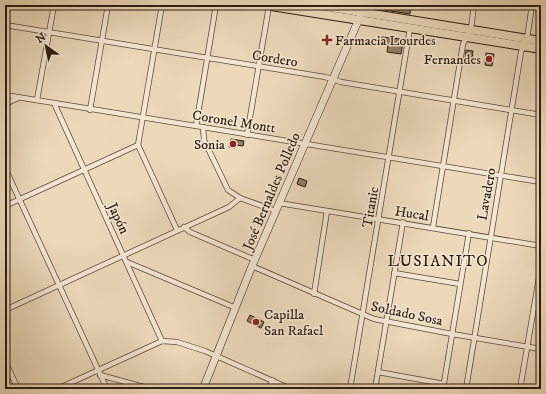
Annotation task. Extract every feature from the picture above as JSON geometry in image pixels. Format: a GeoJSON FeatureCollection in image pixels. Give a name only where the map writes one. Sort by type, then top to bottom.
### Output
{"type":"FeatureCollection","features":[{"type":"Feature","properties":{"kind":"main road"},"geometry":{"type":"LineString","coordinates":[[267,5],[362,12],[410,28],[541,49]]}},
{"type":"Feature","properties":{"kind":"main road"},"geometry":{"type":"LineString","coordinates":[[317,5],[541,41]]}},
{"type":"Feature","properties":{"kind":"main road","name":"José Bernaldes Polledo"},"geometry":{"type":"LineString","coordinates":[[203,389],[215,356],[279,203],[362,12]]}},
{"type":"Feature","properties":{"kind":"street"},"geometry":{"type":"LineString","coordinates":[[37,100],[54,5]]}},
{"type":"Feature","properties":{"kind":"street"},"geometry":{"type":"LineString","coordinates":[[90,110],[108,5]]}},
{"type":"Feature","properties":{"kind":"street"},"geometry":{"type":"LineString","coordinates":[[162,5],[153,50],[138,145],[177,230]]}},
{"type":"Feature","properties":{"kind":"street"},"geometry":{"type":"LineString","coordinates":[[196,126],[216,5]]}},
{"type":"Feature","properties":{"kind":"street"},"geometry":{"type":"LineString","coordinates":[[247,135],[267,5]]}},
{"type":"Feature","properties":{"kind":"street"},"geometry":{"type":"LineString","coordinates":[[433,227],[465,37],[471,29],[474,5]]}},
{"type":"Feature","properties":{"kind":"street","name":"Lavadero"},"geometry":{"type":"LineString","coordinates":[[466,389],[490,237],[523,46],[527,39],[532,5]]}},
{"type":"Feature","properties":{"kind":"street","name":"Cordero"},"geometry":{"type":"LineString","coordinates":[[5,25],[258,66],[541,115]]}},
{"type":"Feature","properties":{"kind":"street","name":"Titanic"},"geometry":{"type":"LineString","coordinates":[[350,389],[410,28]]}},
{"type":"Feature","properties":{"kind":"street","name":"Coronel Montt"},"geometry":{"type":"LineString","coordinates":[[5,95],[541,182]]}},
{"type":"Feature","properties":{"kind":"street"},"geometry":{"type":"LineString","coordinates":[[5,104],[18,98]]}},
{"type":"Feature","properties":{"kind":"street","name":"Japón"},"geometry":{"type":"LineString","coordinates":[[54,103],[162,341]]}},
{"type":"Feature","properties":{"kind":"street"},"geometry":{"type":"LineString","coordinates":[[203,127],[204,140],[228,190],[240,198],[276,211]]}},
{"type":"Feature","properties":{"kind":"street"},"geometry":{"type":"LineString","coordinates":[[5,206],[138,145]]}},
{"type":"Feature","properties":{"kind":"street"},"geometry":{"type":"LineString","coordinates":[[5,168],[107,389]]}},
{"type":"Feature","properties":{"kind":"street"},"geometry":{"type":"LineString","coordinates":[[5,310],[229,207],[240,198]]}},
{"type":"Feature","properties":{"kind":"street","name":"Hucal"},"geometry":{"type":"LineString","coordinates":[[279,203],[403,222],[541,246]]}},
{"type":"Feature","properties":{"kind":"street"},"geometry":{"type":"LineString","coordinates":[[314,294],[327,211]]}},
{"type":"Feature","properties":{"kind":"street"},"geometry":{"type":"LineString","coordinates":[[376,389],[403,222]]}},
{"type":"Feature","properties":{"kind":"street","name":"Soldado Sosa"},"geometry":{"type":"LineString","coordinates":[[184,227],[190,232],[314,294],[362,315],[386,322],[474,338],[541,348]]}},
{"type":"Feature","properties":{"kind":"street"},"geometry":{"type":"LineString","coordinates":[[378,372],[444,386],[469,233]]}},
{"type":"Feature","properties":{"kind":"street"},"geometry":{"type":"LineString","coordinates":[[127,262],[236,308]]}},
{"type":"Feature","properties":{"kind":"street"},"geometry":{"type":"LineString","coordinates":[[520,389],[541,266]]}},
{"type":"Feature","properties":{"kind":"street"},"geometry":{"type":"LineString","coordinates":[[394,273],[460,284]]}},
{"type":"Feature","properties":{"kind":"street"},"geometry":{"type":"LineString","coordinates":[[57,389],[99,372],[162,341],[177,342],[205,351],[291,389]]}},
{"type":"Feature","properties":{"kind":"street"},"geometry":{"type":"LineString","coordinates":[[5,361],[18,389]]}},
{"type":"Feature","properties":{"kind":"street"},"geometry":{"type":"LineString","coordinates":[[99,372],[151,389]]}},
{"type":"Feature","properties":{"kind":"street"},"geometry":{"type":"LineString","coordinates":[[269,389],[272,380]]}},
{"type":"Feature","properties":{"kind":"building"},"geometry":{"type":"Polygon","coordinates":[[[373,5],[411,5],[410,14],[372,8],[373,5]]]}},
{"type":"Feature","properties":{"kind":"building"},"geometry":{"type":"Polygon","coordinates":[[[382,37],[400,39],[403,43],[401,54],[387,52],[388,45],[381,44],[382,37]]]}},
{"type":"Feature","properties":{"kind":"building"},"geometry":{"type":"Polygon","coordinates":[[[466,50],[473,51],[472,60],[465,58],[466,50]]]}},
{"type":"Feature","properties":{"kind":"building","name":"Fernandes"},"geometry":{"type":"Polygon","coordinates":[[[486,53],[494,54],[492,66],[485,65],[486,53]]]}},
{"type":"Feature","properties":{"kind":"building"},"geometry":{"type":"Polygon","coordinates":[[[539,59],[541,59],[541,71],[537,70],[539,59]]]}},
{"type":"Feature","properties":{"kind":"building"},"geometry":{"type":"Polygon","coordinates":[[[539,99],[541,99],[541,111],[537,111],[539,99]]]}},
{"type":"Feature","properties":{"kind":"building"},"geometry":{"type":"Polygon","coordinates":[[[231,139],[244,141],[243,146],[236,145],[235,148],[229,147],[231,139]]]}},
{"type":"Feature","properties":{"kind":"building"},"geometry":{"type":"Polygon","coordinates":[[[299,178],[307,181],[305,187],[297,184],[299,178]]]}},
{"type":"Feature","properties":{"kind":"building","name":"Capilla San Rafael"},"geometry":{"type":"Polygon","coordinates":[[[250,315],[264,322],[261,328],[247,321],[250,315]]]}},
{"type":"Feature","properties":{"kind":"place","name":"Farmacia Lourdes"},"geometry":{"type":"Point","coordinates":[327,40]}},
{"type":"Feature","properties":{"kind":"place","name":"Fernandes"},"geometry":{"type":"Point","coordinates":[489,59]}},
{"type":"Feature","properties":{"kind":"place","name":"Sonia"},"geometry":{"type":"Point","coordinates":[233,144]}},
{"type":"Feature","properties":{"kind":"place","name":"Capilla San Rafael"},"geometry":{"type":"Point","coordinates":[256,322]}},
{"type":"Feature","properties":{"kind":"district","name":"LUSIANITO"},"geometry":{"type":"Point","coordinates":[438,260]}}]}
